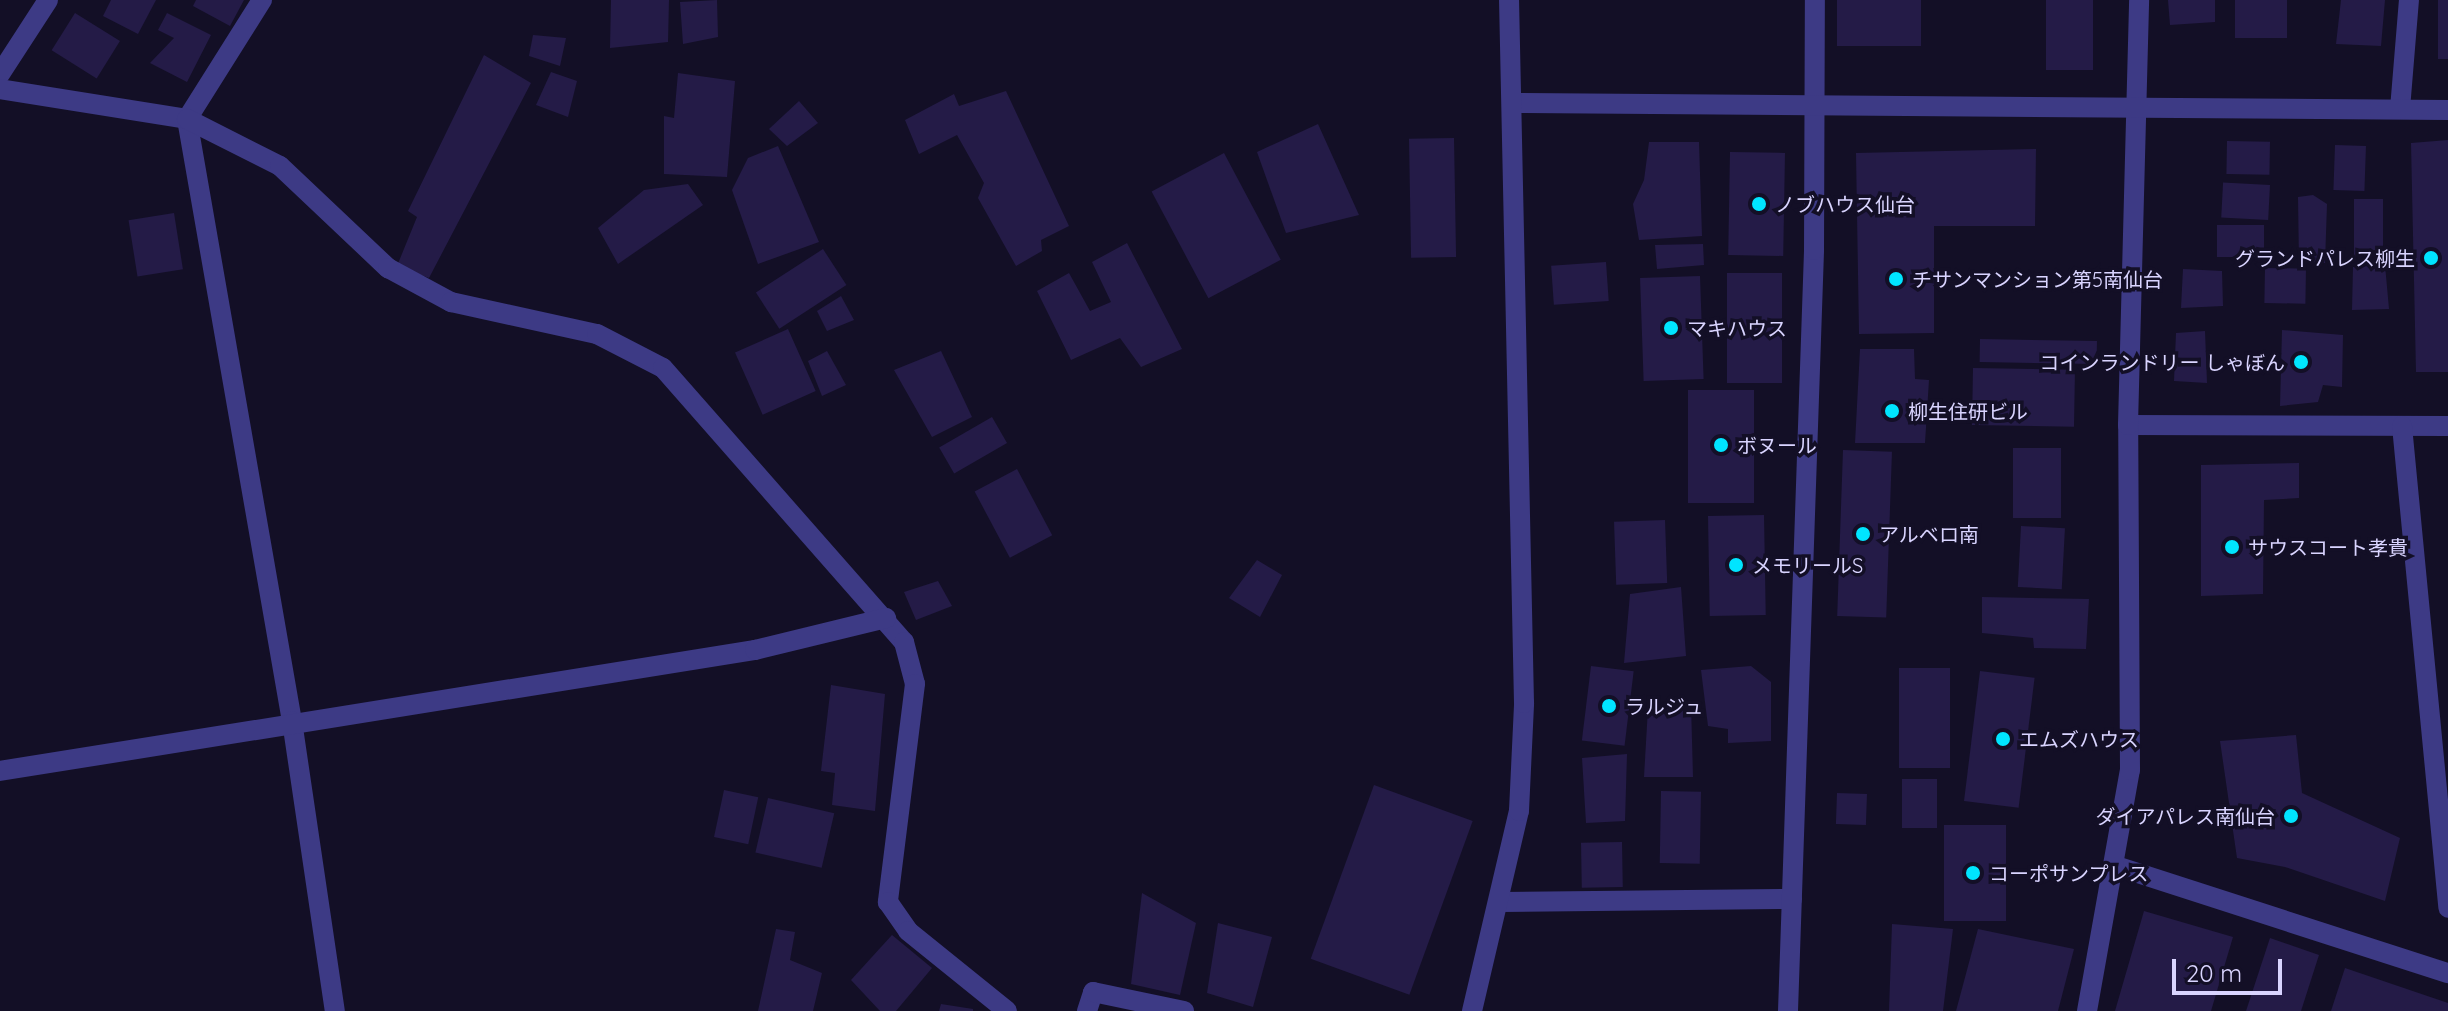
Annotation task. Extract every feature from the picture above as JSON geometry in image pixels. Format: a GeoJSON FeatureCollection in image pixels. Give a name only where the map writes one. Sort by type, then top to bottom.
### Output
{"type":"FeatureCollection","features":[{"type":"Feature","properties":{"kind":"street"},"geometry":{"type":"LineString","coordinates":[[0,74],[48,0]]}},
{"type":"Feature","properties":{"kind":"street"},"geometry":{"type":"LineString","coordinates":[[262,0],[187,119],[292,721],[335,1011]]}},
{"type":"Feature","properties":{"kind":"street"},"geometry":{"type":"LineString","coordinates":[[1472,1011],[1502,902],[1519,811],[1524,703],[1509,0]]}},
{"type":"Feature","properties":{"kind":"street"},"geometry":{"type":"LineString","coordinates":[[1788,1011],[1816,107],[1815,0]]}},
{"type":"Feature","properties":{"kind":"street"},"geometry":{"type":"LineString","coordinates":[[2087,1011],[2116,866],[2130,770],[2128,425],[2139,0]]}},
{"type":"Feature","properties":{"kind":"street"},"geometry":{"type":"LineString","coordinates":[[2400,109],[2409,0]]}},
{"type":"Feature","properties":{"kind":"street"},"geometry":{"type":"LineString","coordinates":[[0,89],[187,119],[280,166],[388,268],[451,302],[597,334],[663,368],[904,642],[915,684],[889,856],[888,902],[908,931],[1007,1011]]}},
{"type":"Feature","properties":{"kind":"street"},"geometry":{"type":"LineString","coordinates":[[1512,103],[2448,110]]}},
{"type":"Feature","properties":{"kind":"street"},"geometry":{"type":"LineString","coordinates":[[2128,425],[2448,426]]}},
{"type":"Feature","properties":{"kind":"street"},"geometry":{"type":"LineString","coordinates":[[2402,426],[2448,908]]}},
{"type":"Feature","properties":{"kind":"street"},"geometry":{"type":"LineString","coordinates":[[0,771],[292,721],[755,650],[886,618]]}},
{"type":"Feature","properties":{"kind":"street"},"geometry":{"type":"LineString","coordinates":[[2116,866],[2448,973]]}},
{"type":"Feature","properties":{"kind":"street"},"geometry":{"type":"LineString","coordinates":[[1502,902],[1792,899]]}},
{"type":"Feature","properties":{"kind":"street"},"geometry":{"type":"LineString","coordinates":[[1087,1011],[1093,992],[1184,1011]]}},
{"type":"Feature","properties":{"kind":"building"},"geometry":{"type":"Polygon","coordinates":[[[111,0],[156,0],[138,34],[103,16],[111,0]]]}},
{"type":"Feature","properties":{"kind":"building"},"geometry":{"type":"Polygon","coordinates":[[[196,0],[244,0],[230,26],[193,6],[196,0]]]}},
{"type":"Feature","properties":{"kind":"building"},"geometry":{"type":"Polygon","coordinates":[[[611,0],[669,0],[668,42],[610,48],[611,0]]]}},
{"type":"Feature","properties":{"kind":"building"},"geometry":{"type":"Polygon","coordinates":[[[717,0],[718,37],[683,44],[680,2],[717,0]]]}},
{"type":"Feature","properties":{"kind":"building"},"geometry":{"type":"Polygon","coordinates":[[[1837,0],[1921,0],[1921,46],[1837,46],[1837,0]]]}},
{"type":"Feature","properties":{"kind":"building"},"geometry":{"type":"Polygon","coordinates":[[[2046,0],[2093,0],[2093,70],[2046,70],[2046,0]]]}},
{"type":"Feature","properties":{"kind":"building"},"geometry":{"type":"Polygon","coordinates":[[[2168,0],[2215,0],[2215,22],[2170,25],[2168,0]]]}},
{"type":"Feature","properties":{"kind":"building"},"geometry":{"type":"Polygon","coordinates":[[[2235,0],[2287,0],[2287,38],[2235,38],[2235,0]]]}},
{"type":"Feature","properties":{"kind":"building"},"geometry":{"type":"Polygon","coordinates":[[[2341,0],[2385,0],[2381,46],[2336,44],[2341,0]]]}},
{"type":"Feature","properties":{"kind":"building"},"geometry":{"type":"Polygon","coordinates":[[[2438,0],[2448,0],[2448,59],[2438,59],[2438,0]]]}},
{"type":"Feature","properties":{"kind":"building"},"geometry":{"type":"Polygon","coordinates":[[[75,13],[120,41],[97,78],[52,50],[75,13]]]}},
{"type":"Feature","properties":{"kind":"building"},"geometry":{"type":"Polygon","coordinates":[[[167,13],[211,35],[187,82],[150,63],[174,38],[158,30],[167,13]]]}},
{"type":"Feature","properties":{"kind":"building"},"geometry":{"type":"Polygon","coordinates":[[[533,35],[566,38],[560,66],[529,56],[533,35]]]}},
{"type":"Feature","properties":{"kind":"building"},"geometry":{"type":"Polygon","coordinates":[[[484,55],[531,83],[429,278],[397,266],[417,217],[408,211],[484,55]]]}},
{"type":"Feature","properties":{"kind":"building"},"geometry":{"type":"Polygon","coordinates":[[[551,72],[577,81],[568,117],[536,105],[551,72]]]}},
{"type":"Feature","properties":{"kind":"building"},"geometry":{"type":"Polygon","coordinates":[[[678,73],[735,81],[727,177],[664,174],[664,116],[674,118],[678,73]]]}},
{"type":"Feature","properties":{"kind":"building"},"geometry":{"type":"Polygon","coordinates":[[[1006,91],[1069,226],[1041,240],[1042,251],[1016,266],[978,198],[984,183],[957,135],[919,154],[905,120],[954,94],[959,106],[1006,91]]]}},
{"type":"Feature","properties":{"kind":"building"},"geometry":{"type":"Polygon","coordinates":[[[799,101],[818,123],[787,146],[769,129],[799,101]]]}},
{"type":"Feature","properties":{"kind":"building"},"geometry":{"type":"Polygon","coordinates":[[[1318,124],[1359,215],[1286,233],[1257,152],[1318,124]]]}},
{"type":"Feature","properties":{"kind":"building"},"geometry":{"type":"Polygon","coordinates":[[[1454,138],[1456,257],[1411,258],[1409,139],[1454,138]]]}},
{"type":"Feature","properties":{"kind":"building","name":"グランドパレス柳生"},"geometry":{"type":"Polygon","coordinates":[[[2448,140],[2448,372],[2416,372],[2411,143],[2448,140]]]}},
{"type":"Feature","properties":{"kind":"building"},"geometry":{"type":"Polygon","coordinates":[[[2227,141],[2270,142],[2269,175],[2226,174],[2227,141]]]}},
{"type":"Feature","properties":{"kind":"building"},"geometry":{"type":"Polygon","coordinates":[[[1649,142],[1699,142],[1702,236],[1639,240],[1633,204],[1644,180],[1649,142]]]}},
{"type":"Feature","properties":{"kind":"building"},"geometry":{"type":"Polygon","coordinates":[[[2335,145],[2366,146],[2364,191],[2333,190],[2335,145]]]}},
{"type":"Feature","properties":{"kind":"building"},"geometry":{"type":"Polygon","coordinates":[[[778,146],[819,242],[758,264],[732,190],[748,158],[778,146]]]}},
{"type":"Feature","properties":{"kind":"building","name":"チサンマンション第5南仙台"},"geometry":{"type":"Polygon","coordinates":[[[2036,149],[2035,226],[1934,226],[1934,333],[1859,334],[1856,153],[2036,149]]]}},
{"type":"Feature","properties":{"kind":"building","name":"ノブハウス仙台"},"geometry":{"type":"Polygon","coordinates":[[[1730,152],[1785,153],[1783,256],[1728,255],[1730,152]]]}},
{"type":"Feature","properties":{"kind":"building"},"geometry":{"type":"Polygon","coordinates":[[[1224,153],[1281,260],[1208,298],[1152,191],[1224,153]]]}},
{"type":"Feature","properties":{"kind":"building"},"geometry":{"type":"Polygon","coordinates":[[[2223,183],[2270,185],[2268,220],[2221,217],[2223,183]]]}},
{"type":"Feature","properties":{"kind":"building"},"geometry":{"type":"Polygon","coordinates":[[[688,184],[703,205],[618,264],[598,228],[644,190],[688,184]]]}},
{"type":"Feature","properties":{"kind":"building"},"geometry":{"type":"Polygon","coordinates":[[[2313,195],[2327,204],[2325,263],[2299,263],[2298,197],[2313,195]]]}},
{"type":"Feature","properties":{"kind":"building"},"geometry":{"type":"Polygon","coordinates":[[[2354,199],[2383,199],[2383,257],[2354,257],[2354,199]]]}},
{"type":"Feature","properties":{"kind":"building"},"geometry":{"type":"Polygon","coordinates":[[[174,213],[183,269],[137,276],[129,220],[174,213]]]}},
{"type":"Feature","properties":{"kind":"building"},"geometry":{"type":"Polygon","coordinates":[[[2217,225],[2264,225],[2264,257],[2217,257],[2217,225]]]}},
{"type":"Feature","properties":{"kind":"building"},"geometry":{"type":"Polygon","coordinates":[[[1127,243],[1182,349],[1141,367],[1120,338],[1071,360],[1037,291],[1069,273],[1090,311],[1111,302],[1092,262],[1127,243]]]}},
{"type":"Feature","properties":{"kind":"building"},"geometry":{"type":"Polygon","coordinates":[[[1703,244],[1704,265],[1657,269],[1655,245],[1703,244]]]}},
{"type":"Feature","properties":{"kind":"building"},"geometry":{"type":"Polygon","coordinates":[[[823,249],[846,285],[779,329],[756,293],[823,249]]]}},
{"type":"Feature","properties":{"kind":"building"},"geometry":{"type":"Polygon","coordinates":[[[1606,262],[1609,301],[1554,305],[1551,266],[1606,262]]]}},
{"type":"Feature","properties":{"kind":"building"},"geometry":{"type":"Polygon","coordinates":[[[2385,265],[2389,309],[2352,310],[2353,267],[2385,265]]]}},
{"type":"Feature","properties":{"kind":"building"},"geometry":{"type":"Polygon","coordinates":[[[2265,268],[2306,269],[2305,304],[2264,303],[2265,268]]]}},
{"type":"Feature","properties":{"kind":"building"},"geometry":{"type":"Polygon","coordinates":[[[2183,269],[2222,271],[2223,306],[2181,308],[2183,269]]]}},
{"type":"Feature","properties":{"kind":"building"},"geometry":{"type":"Polygon","coordinates":[[[1727,273],[1782,273],[1782,383],[1727,383],[1727,273]]]}},
{"type":"Feature","properties":{"kind":"building","name":"マキハウス"},"geometry":{"type":"Polygon","coordinates":[[[1700,276],[1704,379],[1644,381],[1640,278],[1700,276]]]}},
{"type":"Feature","properties":{"kind":"building"},"geometry":{"type":"Polygon","coordinates":[[[841,296],[854,320],[827,331],[817,311],[841,296]]]}},
{"type":"Feature","properties":{"kind":"building"},"geometry":{"type":"Polygon","coordinates":[[[788,329],[816,391],[763,415],[735,353],[788,329]]]}},
{"type":"Feature","properties":{"kind":"building"},"geometry":{"type":"Polygon","coordinates":[[[2282,330],[2343,335],[2342,387],[2323,385],[2318,402],[2280,406],[2282,330]]]}},
{"type":"Feature","properties":{"kind":"building"},"geometry":{"type":"Polygon","coordinates":[[[2205,331],[2207,383],[2174,381],[2176,333],[2205,331]]]}},
{"type":"Feature","properties":{"kind":"building"},"geometry":{"type":"Polygon","coordinates":[[[1980,339],[2097,341],[2097,364],[1980,362],[1980,339]]]}},
{"type":"Feature","properties":{"kind":"building","name":"柳生住研ビル"},"geometry":{"type":"Polygon","coordinates":[[[1860,349],[1914,349],[1915,379],[1929,380],[1925,443],[1855,443],[1860,349]]]}},
{"type":"Feature","properties":{"kind":"building"},"geometry":{"type":"Polygon","coordinates":[[[827,351],[846,385],[822,396],[808,361],[827,351]]]}},
{"type":"Feature","properties":{"kind":"building"},"geometry":{"type":"Polygon","coordinates":[[[941,351],[972,417],[932,437],[894,370],[941,351]]]}},
{"type":"Feature","properties":{"kind":"building"},"geometry":{"type":"Polygon","coordinates":[[[1973,368],[2075,370],[2074,427],[1972,425],[1973,368]]]}},
{"type":"Feature","properties":{"kind":"building","name":"ボヌール"},"geometry":{"type":"Polygon","coordinates":[[[1688,390],[1754,390],[1754,503],[1688,503],[1688,390]]]}},
{"type":"Feature","properties":{"kind":"building"},"geometry":{"type":"Polygon","coordinates":[[[992,417],[1007,443],[954,473],[939,448],[992,417]]]}},
{"type":"Feature","properties":{"kind":"building"},"geometry":{"type":"Polygon","coordinates":[[[2013,448],[2061,448],[2061,518],[2013,518],[2013,448]]]}},
{"type":"Feature","properties":{"kind":"building","name":"アルベロ南"},"geometry":{"type":"Polygon","coordinates":[[[1843,450],[1892,452],[1886,618],[1837,616],[1843,450]]]}},
{"type":"Feature","properties":{"kind":"building","name":"サウスコート孝貴"},"geometry":{"type":"Polygon","coordinates":[[[2299,463],[2299,498],[2264,500],[2263,594],[2201,596],[2201,465],[2299,463]]]}},
{"type":"Feature","properties":{"kind":"building"},"geometry":{"type":"Polygon","coordinates":[[[1017,469],[1052,535],[1010,558],[975,492],[1017,469]]]}},
{"type":"Feature","properties":{"kind":"building","name":"メモリールS"},"geometry":{"type":"Polygon","coordinates":[[[1764,515],[1766,615],[1710,616],[1708,516],[1764,515]]]}},
{"type":"Feature","properties":{"kind":"building"},"geometry":{"type":"Polygon","coordinates":[[[1665,520],[1667,583],[1616,585],[1614,522],[1665,520]]]}},
{"type":"Feature","properties":{"kind":"building"},"geometry":{"type":"Polygon","coordinates":[[[2021,526],[2065,528],[2062,589],[2018,587],[2021,526]]]}},
{"type":"Feature","properties":{"kind":"building"},"geometry":{"type":"Polygon","coordinates":[[[1257,560],[1282,575],[1260,617],[1229,598],[1257,560]]]}},
{"type":"Feature","properties":{"kind":"building"},"geometry":{"type":"Polygon","coordinates":[[[938,581],[952,606],[916,620],[904,592],[938,581]]]}},
{"type":"Feature","properties":{"kind":"building"},"geometry":{"type":"Polygon","coordinates":[[[1681,587],[1686,656],[1624,663],[1630,594],[1681,587]]]}},
{"type":"Feature","properties":{"kind":"building"},"geometry":{"type":"Polygon","coordinates":[[[1982,597],[2089,599],[2086,649],[2034,648],[2033,638],[1982,633],[1982,597]]]}},
{"type":"Feature","properties":{"kind":"building","name":"ラルジュ"},"geometry":{"type":"Polygon","coordinates":[[[1591,666],[1634,671],[1625,746],[1582,740],[1591,666]]]}},
{"type":"Feature","properties":{"kind":"building"},"geometry":{"type":"Polygon","coordinates":[[[1751,666],[1771,682],[1771,741],[1728,743],[1728,729],[1708,726],[1701,670],[1751,666]]]}},
{"type":"Feature","properties":{"kind":"building"},"geometry":{"type":"Polygon","coordinates":[[[1899,668],[1950,668],[1950,768],[1899,768],[1899,668]]]}},
{"type":"Feature","properties":{"kind":"building","name":"エムズハウス"},"geometry":{"type":"Polygon","coordinates":[[[1980,671],[2035,678],[2019,808],[1964,801],[1980,671]]]}},
{"type":"Feature","properties":{"kind":"building"},"geometry":{"type":"Polygon","coordinates":[[[831,685],[885,694],[875,811],[832,805],[835,773],[821,771],[831,685]]]}},
{"type":"Feature","properties":{"kind":"building"},"geometry":{"type":"Polygon","coordinates":[[[1691,704],[1693,777],[1644,777],[1648,708],[1691,704]]]}},
{"type":"Feature","properties":{"kind":"building","name":"ダイアパレス南仙台"},"geometry":{"type":"Polygon","coordinates":[[[2296,735],[2302,793],[2400,838],[2385,901],[2285,867],[2237,858],[2220,741],[2296,735]]]}},
{"type":"Feature","properties":{"kind":"building"},"geometry":{"type":"Polygon","coordinates":[[[1627,754],[1625,821],[1586,823],[1582,758],[1627,754]]]}},
{"type":"Feature","properties":{"kind":"building"},"geometry":{"type":"Polygon","coordinates":[[[1902,779],[1937,779],[1937,828],[1902,828],[1902,779]]]}},
{"type":"Feature","properties":{"kind":"building"},"geometry":{"type":"Polygon","coordinates":[[[1374,785],[1473,821],[1409,995],[1311,959],[1374,785]]]}},
{"type":"Feature","properties":{"kind":"building"},"geometry":{"type":"Polygon","coordinates":[[[724,790],[758,797],[748,844],[714,837],[724,790]]]}},
{"type":"Feature","properties":{"kind":"building"},"geometry":{"type":"Polygon","coordinates":[[[1661,791],[1701,792],[1700,864],[1660,863],[1661,791]]]}},
{"type":"Feature","properties":{"kind":"building"},"geometry":{"type":"Polygon","coordinates":[[[1837,793],[1867,794],[1866,825],[1836,824],[1837,793]]]}},
{"type":"Feature","properties":{"kind":"building"},"geometry":{"type":"Polygon","coordinates":[[[768,798],[834,813],[822,868],[755,853],[768,798]]]}},
{"type":"Feature","properties":{"kind":"building","name":"コーポサンプレス"},"geometry":{"type":"Polygon","coordinates":[[[1944,825],[2006,825],[2006,921],[1944,921],[1944,825]]]}},
{"type":"Feature","properties":{"kind":"building"},"geometry":{"type":"Polygon","coordinates":[[[1622,842],[1623,887],[1582,888],[1581,843],[1622,842]]]}},
{"type":"Feature","properties":{"kind":"building"},"geometry":{"type":"Polygon","coordinates":[[[1142,893],[1196,923],[1180,995],[1131,984],[1142,893]]]}},
{"type":"Feature","properties":{"kind":"building"},"geometry":{"type":"Polygon","coordinates":[[[2144,911],[2233,937],[2211,1011],[2115,1011],[2144,911]]]}},
{"type":"Feature","properties":{"kind":"building"},"geometry":{"type":"Polygon","coordinates":[[[1218,923],[1272,937],[1253,1007],[1207,993],[1218,923]]]}},
{"type":"Feature","properties":{"kind":"building"},"geometry":{"type":"Polygon","coordinates":[[[1892,924],[1953,929],[1943,1011],[1889,1011],[1892,924]]]}},
{"type":"Feature","properties":{"kind":"building"},"geometry":{"type":"Polygon","coordinates":[[[776,929],[795,932],[790,960],[822,973],[813,1011],[758,1011],[776,929]]]}},
{"type":"Feature","properties":{"kind":"building"},"geometry":{"type":"Polygon","coordinates":[[[1978,929],[2074,949],[2058,1011],[1956,1011],[1978,929]]]}},
{"type":"Feature","properties":{"kind":"building"},"geometry":{"type":"Polygon","coordinates":[[[892,935],[932,968],[896,1011],[880,1011],[851,980],[892,935]]]}},
{"type":"Feature","properties":{"kind":"building"},"geometry":{"type":"Polygon","coordinates":[[[2270,938],[2319,955],[2301,1011],[2246,1011],[2270,938]]]}},
{"type":"Feature","properties":{"kind":"building"},"geometry":{"type":"Polygon","coordinates":[[[2345,968],[2448,1003],[2448,1011],[2331,1011],[2345,968]]]}},
{"type":"Feature","properties":{"kind":"building"},"geometry":{"type":"Polygon","coordinates":[[[941,1004],[973,1009],[973,1011],[939,1011],[941,1004]]]}},
{"type":"Feature","properties":{"kind":"place","name":"ノブハウス仙台"},"geometry":{"type":"Point","coordinates":[1759,204]}},
{"type":"Feature","properties":{"kind":"place","name":"グランドパレス柳生"},"geometry":{"type":"Point","coordinates":[2431,258]}},
{"type":"Feature","properties":{"kind":"place","name":"チサンマンション第5南仙台"},"geometry":{"type":"Point","coordinates":[1896,279]}},
{"type":"Feature","properties":{"kind":"place","name":"マキハウス"},"geometry":{"type":"Point","coordinates":[1671,328]}},
{"type":"Feature","properties":{"kind":"place","name":"コインランドリー しゃぼん"},"geometry":{"type":"Point","coordinates":[2301,362]}},
{"type":"Feature","properties":{"kind":"place","name":"柳生住研ビル"},"geometry":{"type":"Point","coordinates":[1892,411]}},
{"type":"Feature","properties":{"kind":"place","name":"ボヌール"},"geometry":{"type":"Point","coordinates":[1721,445]}},
{"type":"Feature","properties":{"kind":"place","name":"アルベロ南"},"geometry":{"type":"Point","coordinates":[1863,534]}},
{"type":"Feature","properties":{"kind":"place","name":"サウスコート孝貴"},"geometry":{"type":"Point","coordinates":[2232,547]}},
{"type":"Feature","properties":{"kind":"place","name":"メモリールS"},"geometry":{"type":"Point","coordinates":[1736,565]}},
{"type":"Feature","properties":{"kind":"place","name":"ラルジュ"},"geometry":{"type":"Point","coordinates":[1609,706]}},
{"type":"Feature","properties":{"kind":"place","name":"エムズハウス"},"geometry":{"type":"Point","coordinates":[2003,739]}},
{"type":"Feature","properties":{"kind":"place","name":"ダイアパレス南仙台"},"geometry":{"type":"Point","coordinates":[2291,816]}},
{"type":"Feature","properties":{"kind":"place","name":"コーポサンプレス"},"geometry":{"type":"Point","coordinates":[1973,873]}}]}
